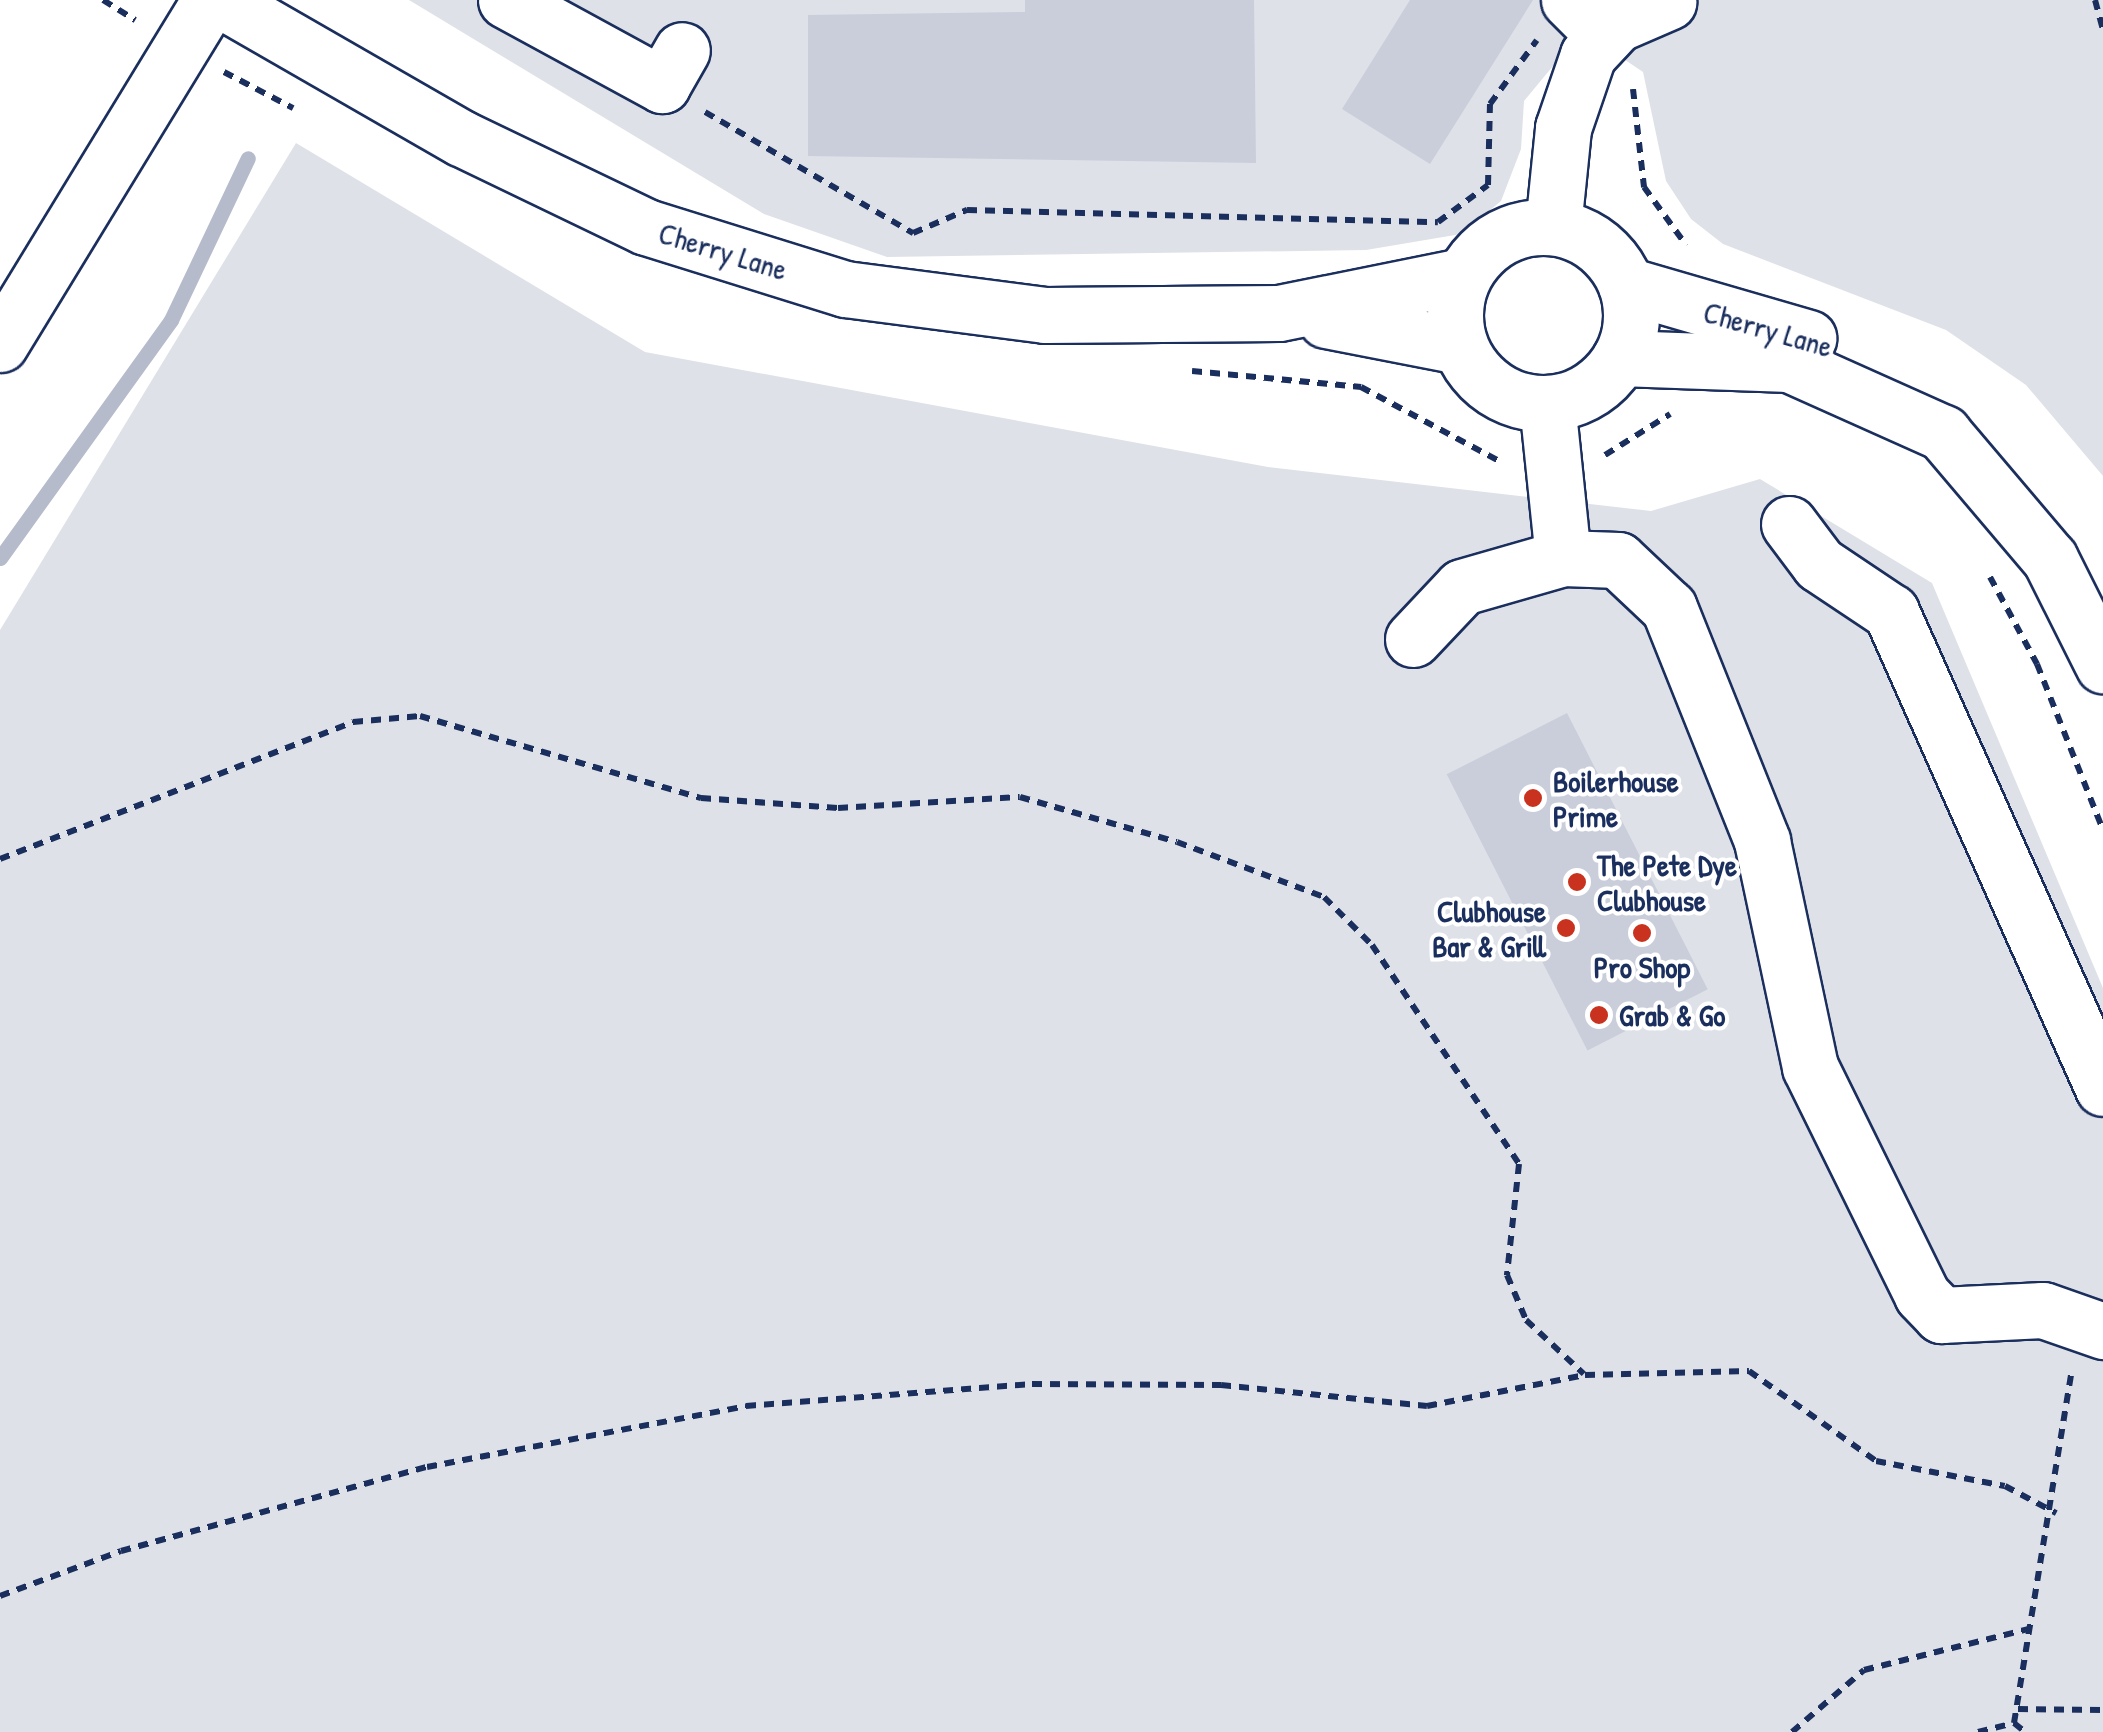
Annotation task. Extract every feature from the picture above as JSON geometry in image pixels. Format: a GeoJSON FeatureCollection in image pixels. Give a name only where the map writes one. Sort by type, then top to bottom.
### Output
{"type":"FeatureCollection","features":[{"type":"Feature","properties":{"kind":"street"},"geometry":{"type":"LineString","coordinates":[[0,344],[210,0]]}},
{"type":"Feature","properties":{"kind":"street","name":"Cherry Lane"},"geometry":{"type":"LineString","coordinates":[[220,0],[461,138],[646,227],[846,289],[1046,316],[1279,313],[1462,276]]}},
{"type":"Feature","properties":{"kind":"street"},"geometry":{"type":"LineString","coordinates":[[506,0],[672,67]]}},
{"type":"Feature","properties":{"kind":"street"},"geometry":{"type":"LineString","coordinates":[[1553,227],[1563,128],[1588,55],[1587,37],[1668,2]]}},
{"type":"Feature","properties":{"kind":"street"},"geometry":{"type":"LineString","coordinates":[[1553,227],[1598,246],[1626,286],[1620,358],[1576,397],[1548,403],[1495,389],[1460,346],[1462,276],[1500,237],[1553,227]]}},
{"type":"Feature","properties":{"kind":"street","name":"Cherry Lane"},"geometry":{"type":"LineString","coordinates":[[1626,286],[1847,352],[1891,377],[1985,474],[2050,559],[2103,665]]}},
{"type":"Feature","properties":{"kind":"street","name":"Cherry Lane"},"geometry":{"type":"LineString","coordinates":[[1279,313],[1460,346]]}},
{"type":"Feature","properties":{"kind":"street","name":"Cherry Lane"},"geometry":{"type":"LineString","coordinates":[[1620,358],[1789,364],[1942,433]]}},
{"type":"Feature","properties":{"kind":"street"},"geometry":{"type":"LineString","coordinates":[[1548,403],[1563,558]]}},
{"type":"Feature","properties":{"kind":"street"},"geometry":{"type":"LineString","coordinates":[[1790,524],[1818,564],[1892,612],[2103,1088]]}},
{"type":"Feature","properties":{"kind":"street"},"geometry":{"type":"LineString","coordinates":[[1413,639],[1462,586],[1563,558],[1618,560],[1669,608],[1762,841],[1810,1068],[1922,1295],[1940,1314],[2043,1310],[2090,1327]]}},
{"type":"Feature","properties":{"kind":"path"},"geometry":{"type":"LineString","coordinates":[[2094,0],[2103,28]]}},
{"type":"Feature","properties":{"kind":"path"},"geometry":{"type":"LineString","coordinates":[[672,67],[913,233],[967,210],[1438,222],[1488,185],[1490,104],[1527,46],[1587,37],[1643,124],[1644,187],[1664,228],[1700,258]]}},
{"type":"Feature","properties":{"kind":"path"},"geometry":{"type":"LineString","coordinates":[[1600,458],[1651,433],[1679,406]]}},
{"type":"Feature","properties":{"kind":"path"},"geometry":{"type":"LineString","coordinates":[[1983,564],[2037,664],[2103,830]]}},
{"type":"Feature","properties":{"kind":"path"},"geometry":{"type":"LineString","coordinates":[[0,859],[353,722],[420,716],[701,798],[838,808],[1020,797],[1178,842],[1324,897],[1372,945],[1519,1164],[1507,1275],[1526,1320],[1584,1375]]}},
{"type":"Feature","properties":{"kind":"path"},"geometry":{"type":"LineString","coordinates":[[2014,1724],[2029,1629],[2056,1513],[2090,1327]]}},
{"type":"Feature","properties":{"kind":"path"},"geometry":{"type":"LineString","coordinates":[[0,1596],[288,1502],[746,1406],[1070,1384],[1221,1385],[1427,1406],[1584,1375],[1749,1371],[1876,1461],[2005,1486],[2056,1513]]}},
{"type":"Feature","properties":{"kind":"path"},"geometry":{"type":"LineString","coordinates":[[1792,1732],[1864,1670],[2029,1629]]}},
{"type":"Feature","properties":{"kind":"path"},"geometry":{"type":"LineString","coordinates":[[2018,1710],[2103,1710]]}},
{"type":"Feature","properties":{"kind":"path"},"geometry":{"type":"LineString","coordinates":[[1978,1732],[2014,1724],[2025,1732]]}},
{"type":"Feature","properties":{"kind":"shaded area"},"geometry":{"type":"Polygon","coordinates":[[[409,0],[2103,0],[2103,476],[2026,385],[1946,330],[1723,244],[1691,219],[1666,181],[1643,72],[1582,31],[1524,101],[1521,149],[1501,201],[1461,234],[1366,250],[887,257],[764,214],[409,0]]]}},
{"type":"Feature","properties":{"kind":"shaded area"},"geometry":{"type":"Polygon","coordinates":[[[296,143],[645,352],[1268,467],[1651,511],[1760,479],[1932,583],[2103,988],[2103,1732],[0,1732],[0,630],[296,143]]]}},
{"type":"Feature","properties":{"kind":"building"},"geometry":{"type":"Polygon","coordinates":[[[1025,0],[1254,0],[1256,163],[808,156],[808,15],[1025,12],[1025,0]]]}},
{"type":"Feature","properties":{"kind":"building"},"geometry":{"type":"Polygon","coordinates":[[[1410,0],[1533,0],[1430,164],[1342,109],[1410,0]]]}},
{"type":"Feature","properties":{"kind":"building","name":"The Pete Dye Clubhouse"},"geometry":{"type":"Polygon","coordinates":[[[1567,713],[1708,989],[1587,1051],[1447,774],[1567,713]]]}},
{"type":"Feature","properties":{"kind":"waterway"},"geometry":{"type":"LineString","coordinates":[[0,558],[171,320],[248,158]]}},
{"type":"Feature","properties":{"kind":"place","name":"Boilerhouse Prime"},"geometry":{"type":"Point","coordinates":[1533,798]}},
{"type":"Feature","properties":{"kind":"place","name":"The Pete Dye Clubhouse"},"geometry":{"type":"Point","coordinates":[1577,882]}},
{"type":"Feature","properties":{"kind":"place","name":"Clubhouse Bar & Grill"},"geometry":{"type":"Point","coordinates":[1566,928]}},
{"type":"Feature","properties":{"kind":"place","name":"Pro Shop"},"geometry":{"type":"Point","coordinates":[1642,933]}},
{"type":"Feature","properties":{"kind":"place","name":"Grab & Go"},"geometry":{"type":"Point","coordinates":[1599,1015]}}]}
